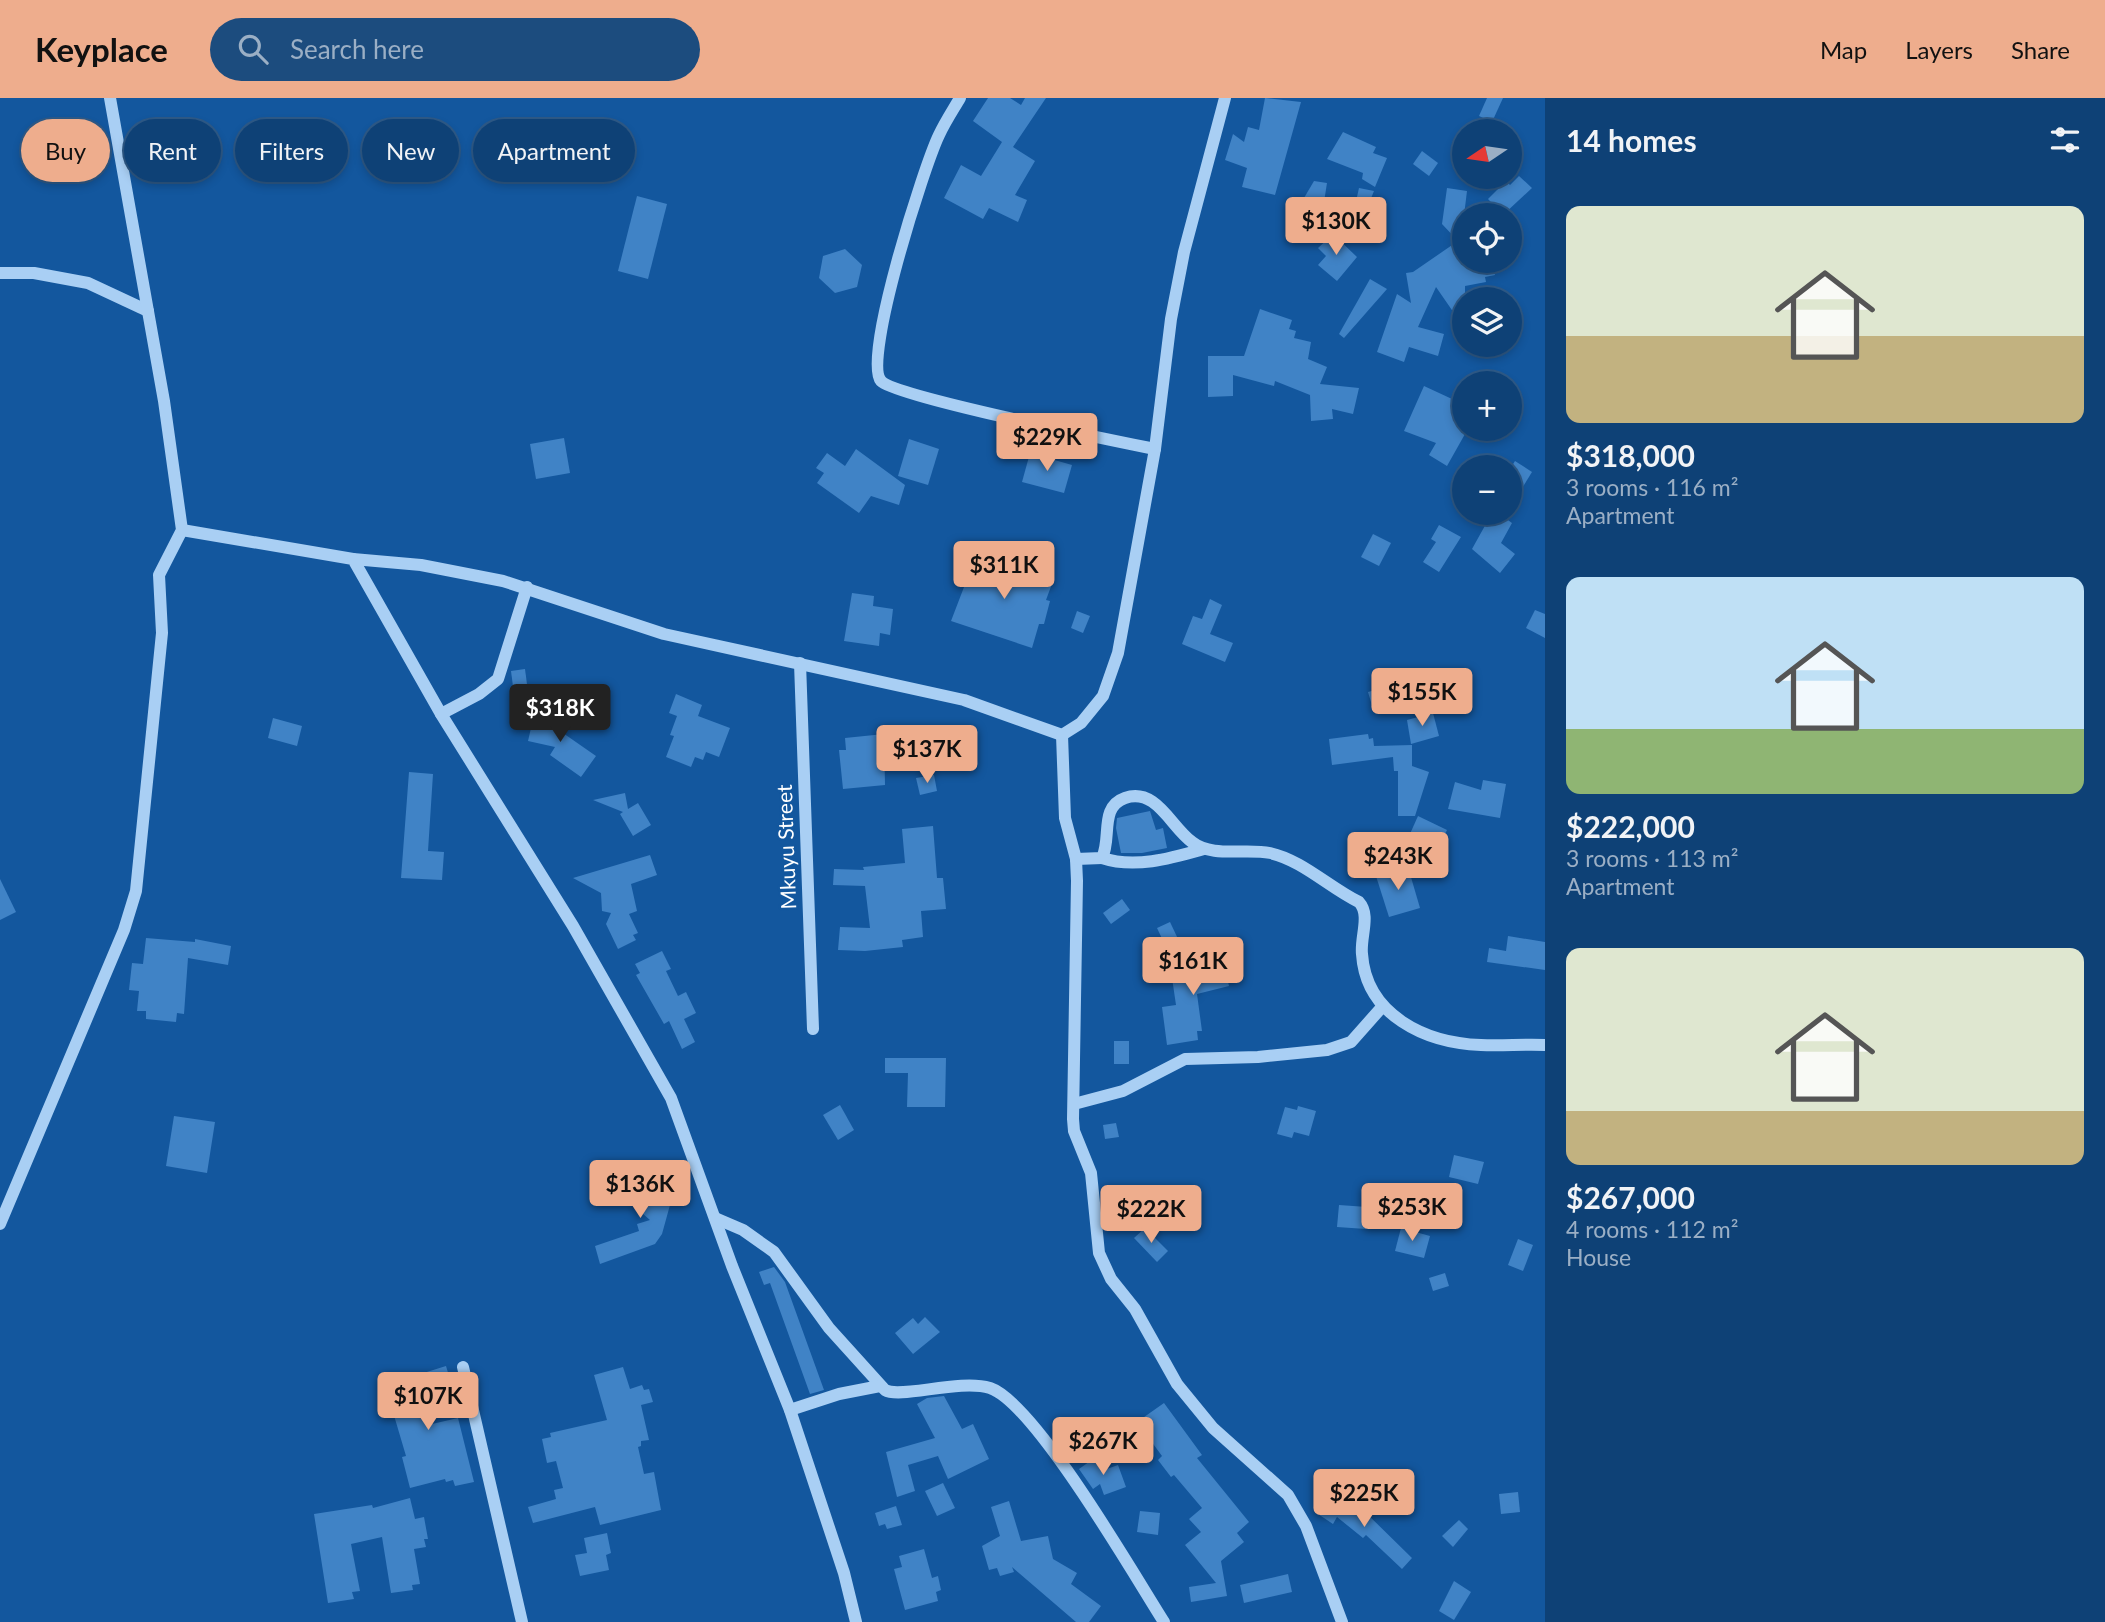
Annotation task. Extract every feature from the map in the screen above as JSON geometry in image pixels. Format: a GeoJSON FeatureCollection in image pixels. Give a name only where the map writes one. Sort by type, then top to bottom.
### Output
{"type":"FeatureCollection","features":[{"type":"Feature","properties":{"kind":"street"},"geometry":{"type":"LineString","coordinates":[[0,1224],[3,1207],[124,930],[136,891],[162,633],[159,575],[182,530],[148,311],[110,98]]}},
{"type":"Feature","properties":{"kind":"street"},"geometry":{"type":"LineString","coordinates":[[960,98],[939,134],[918,189],[882,322],[876,365],[878,378],[884,384],[929,397],[1155,449]]}},
{"type":"Feature","properties":{"kind":"street"},"geometry":{"type":"LineString","coordinates":[[1062,735],[1081,723],[1103,696],[1118,653],[1155,449],[1171,318],[1184,252],[1225,98]]}},
{"type":"Feature","properties":{"kind":"street"},"geometry":{"type":"LineString","coordinates":[[0,273],[34,273],[88,283],[148,311]]}},
{"type":"Feature","properties":{"kind":"street"},"geometry":{"type":"LineString","coordinates":[[182,530],[353,559],[421,565],[527,587],[664,634],[964,700],[1062,735]]}},
{"type":"Feature","properties":{"kind":"street"},"geometry":{"type":"LineString","coordinates":[[353,559],[441,714],[573,926],[666,1088],[790,1410],[844,1573],[856,1622]]}},
{"type":"Feature","properties":{"kind":"street"},"geometry":{"type":"LineString","coordinates":[[441,714],[488,688],[498,679],[527,587]]}},
{"type":"Feature","properties":{"kind":"street","name":"Mkuyu Street"},"geometry":{"type":"LineString","coordinates":[[800,663],[813,1029]]}},
{"type":"Feature","properties":{"kind":"street"},"geometry":{"type":"LineString","coordinates":[[1062,735],[1065,818],[1076,859],[1074,1131],[1091,1173],[1099,1253],[1111,1279],[1135,1309],[1177,1384],[1213,1428],[1288,1495],[1306,1526],[1342,1622]]}},
{"type":"Feature","properties":{"kind":"street"},"geometry":{"type":"LineString","coordinates":[[1102,858],[1107,849],[1109,812],[1114,804],[1133,796],[1156,804],[1187,838],[1204,849]]}},
{"type":"Feature","properties":{"kind":"street"},"geometry":{"type":"LineString","coordinates":[[1076,859],[1147,861],[1204,849],[1278,856],[1359,902],[1365,912],[1363,967],[1373,996],[1382,1007],[1429,1035],[1457,1042],[1480,1045],[1545,1045]]}},
{"type":"Feature","properties":{"kind":"street"},"geometry":{"type":"LineString","coordinates":[[1074,1104],[1123,1091],[1185,1059],[1258,1057],[1327,1050],[1351,1042],[1382,1007]]}},
{"type":"Feature","properties":{"kind":"street"},"geometry":{"type":"LineString","coordinates":[[715,1218],[743,1230],[774,1252],[829,1328],[880,1385],[893,1394],[929,1387],[977,1385],[993,1389],[1024,1414],[1057,1456],[1164,1622]]}},
{"type":"Feature","properties":{"kind":"street"},"geometry":{"type":"LineString","coordinates":[[463,1367],[522,1622]]}},
{"type":"Feature","properties":{"kind":"street"},"geometry":{"type":"LineString","coordinates":[[790,1410],[839,1394],[880,1385]]}},
{"type":"Feature","properties":{"kind":"building"},"geometry":{"type":"Polygon","coordinates":[[[988,98],[1010,98],[1021,105],[1025,98],[1046,98],[1013,147],[1035,161],[1015,195],[1027,200],[1018,222],[989,208],[983,219],[944,198],[961,165],[981,176],[1002,142],[973,121],[988,98]]]}},
{"type":"Feature","properties":{"kind":"building"},"geometry":{"type":"Polygon","coordinates":[[[1265,98],[1301,102],[1275,195],[1242,187],[1247,168],[1225,160],[1233,134],[1244,142],[1248,127],[1259,130],[1265,98]]]}},
{"type":"Feature","properties":{"kind":"building"},"geometry":{"type":"Polygon","coordinates":[[[1487,98],[1503,98],[1493,119],[1479,116],[1487,98]]]}},
{"type":"Feature","properties":{"kind":"building"},"geometry":{"type":"Polygon","coordinates":[[[1343,132],[1376,147],[1373,153],[1387,158],[1375,187],[1362,179],[1363,173],[1327,159],[1343,132]]]}},
{"type":"Feature","properties":{"kind":"building"},"geometry":{"type":"Polygon","coordinates":[[[1422,151],[1438,163],[1429,176],[1413,164],[1422,151]]]}},
{"type":"Feature","properties":{"kind":"building"},"geometry":{"type":"Polygon","coordinates":[[[1522,179],[1532,188],[1516,203],[1492,203],[1488,199],[1498,189],[1522,189],[1522,179]]]}},
{"type":"Feature","properties":{"kind":"building"},"geometry":{"type":"Polygon","coordinates":[[[1314,181],[1327,183],[1324,202],[1304,198],[1314,181]]]}},
{"type":"Feature","properties":{"kind":"building"},"geometry":{"type":"Polygon","coordinates":[[[1359,188],[1374,191],[1358,230],[1350,228],[1359,188]]]}},
{"type":"Feature","properties":{"kind":"building"},"geometry":{"type":"Polygon","coordinates":[[[1447,188],[1467,191],[1466,203],[1452,203],[1452,235],[1442,224],[1447,188]]]}},
{"type":"Feature","properties":{"kind":"building"},"geometry":{"type":"Polygon","coordinates":[[[637,196],[667,204],[648,279],[618,271],[637,196]]]}},
{"type":"Feature","properties":{"kind":"building"},"geometry":{"type":"Polygon","coordinates":[[[1333,234],[1357,257],[1337,281],[1318,265],[1326,256],[1318,248],[1333,234]]]}},
{"type":"Feature","properties":{"kind":"building"},"geometry":{"type":"Polygon","coordinates":[[[1452,245],[1452,273],[1495,275],[1485,277],[1486,282],[1452,287],[1452,310],[1436,287],[1418,327],[1444,334],[1438,356],[1409,347],[1404,362],[1377,352],[1397,294],[1411,303],[1406,273],[1413,272],[1452,245]]]}},
{"type":"Feature","properties":{"kind":"building"},"geometry":{"type":"Polygon","coordinates":[[[845,249],[862,265],[857,287],[835,293],[819,278],[823,256],[845,249]]]}},
{"type":"Feature","properties":{"kind":"building"},"geometry":{"type":"Polygon","coordinates":[[[1370,279],[1387,289],[1344,338],[1339,334],[1370,279]]]}},
{"type":"Feature","properties":{"kind":"building"},"geometry":{"type":"Polygon","coordinates":[[[1260,309],[1292,320],[1289,329],[1296,331],[1294,338],[1311,342],[1308,359],[1327,367],[1320,384],[1359,388],[1353,414],[1332,409],[1333,419],[1311,421],[1310,395],[1275,381],[1274,386],[1233,375],[1233,396],[1208,397],[1208,356],[1244,356],[1260,309]]]}},
{"type":"Feature","properties":{"kind":"building"},"geometry":{"type":"Polygon","coordinates":[[[1424,386],[1452,399],[1452,441],[1461,441],[1447,466],[1429,455],[1436,443],[1404,431],[1424,386]]]}},
{"type":"Feature","properties":{"kind":"building"},"geometry":{"type":"Polygon","coordinates":[[[564,438],[570,473],[536,479],[530,444],[564,438]]]}},
{"type":"Feature","properties":{"kind":"building"},"geometry":{"type":"Polygon","coordinates":[[[909,439],[939,449],[928,485],[898,476],[909,439]]]}},
{"type":"Feature","properties":{"kind":"building"},"geometry":{"type":"Polygon","coordinates":[[[856,449],[905,485],[899,505],[871,496],[859,513],[817,483],[824,473],[816,468],[827,453],[845,466],[856,449]]]}},
{"type":"Feature","properties":{"kind":"building"},"geometry":{"type":"Polygon","coordinates":[[[1030,453],[1072,465],[1064,493],[1022,482],[1030,453]]]}},
{"type":"Feature","properties":{"kind":"building"},"geometry":{"type":"Polygon","coordinates":[[[1522,466],[1532,472],[1522,488],[1522,466]]]}},
{"type":"Feature","properties":{"kind":"building"},"geometry":{"type":"Polygon","coordinates":[[[1439,525],[1461,537],[1439,572],[1423,562],[1436,542],[1431,539],[1439,525]]]}},
{"type":"Feature","properties":{"kind":"building"},"geometry":{"type":"Polygon","coordinates":[[[1485,525],[1511,525],[1501,543],[1515,554],[1500,573],[1472,549],[1485,525]]]}},
{"type":"Feature","properties":{"kind":"building"},"geometry":{"type":"Polygon","coordinates":[[[1373,534],[1391,543],[1379,566],[1361,557],[1373,534]]]}},
{"type":"Feature","properties":{"kind":"building"},"geometry":{"type":"Polygon","coordinates":[[[994,553],[1006,559],[1005,561],[1053,581],[1046,600],[1050,601],[1044,624],[1039,624],[1032,648],[951,621],[974,561],[988,566],[994,553]]]}},
{"type":"Feature","properties":{"kind":"building"},"geometry":{"type":"Polygon","coordinates":[[[852,593],[874,596],[873,606],[893,609],[890,635],[880,633],[879,646],[844,641],[852,593]]]}},
{"type":"Feature","properties":{"kind":"building"},"geometry":{"type":"Polygon","coordinates":[[[1210,599],[1222,605],[1210,634],[1233,643],[1225,662],[1182,644],[1193,616],[1202,619],[1210,599]]]}},
{"type":"Feature","properties":{"kind":"building"},"geometry":{"type":"Polygon","coordinates":[[[1535,610],[1545,614],[1545,638],[1526,628],[1535,610]]]}},
{"type":"Feature","properties":{"kind":"building"},"geometry":{"type":"Polygon","coordinates":[[[1077,611],[1090,616],[1083,633],[1071,628],[1077,611]]]}},
{"type":"Feature","properties":{"kind":"building"},"geometry":{"type":"Polygon","coordinates":[[[525,669],[531,715],[517,717],[511,671],[525,669]]]}},
{"type":"Feature","properties":{"kind":"building"},"geometry":{"type":"Polygon","coordinates":[[[1397,684],[1384,709],[1374,712],[1368,692],[1397,684]]]}},
{"type":"Feature","properties":{"kind":"building"},"geometry":{"type":"Polygon","coordinates":[[[676,694],[702,705],[698,716],[730,728],[719,757],[706,752],[703,760],[695,757],[691,767],[666,757],[674,736],[670,735],[677,716],[669,713],[676,694]]]}},
{"type":"Feature","properties":{"kind":"building"},"geometry":{"type":"Polygon","coordinates":[[[535,711],[552,715],[550,724],[596,756],[581,777],[550,755],[555,747],[528,741],[535,711]]]}},
{"type":"Feature","properties":{"kind":"building"},"geometry":{"type":"Polygon","coordinates":[[[1433,713],[1439,736],[1411,744],[1407,720],[1433,713]]]}},
{"type":"Feature","properties":{"kind":"building"},"geometry":{"type":"Polygon","coordinates":[[[273,718],[302,726],[297,746],[268,738],[273,718]]]}},
{"type":"Feature","properties":{"kind":"building"},"geometry":{"type":"Polygon","coordinates":[[[884,734],[885,785],[843,789],[839,750],[846,750],[845,738],[884,734]]]}},
{"type":"Feature","properties":{"kind":"building"},"geometry":{"type":"Polygon","coordinates":[[[1368,734],[1369,739],[1373,738],[1374,746],[1412,745],[1412,766],[1429,772],[1415,816],[1398,816],[1398,771],[1394,771],[1393,757],[1332,765],[1329,739],[1368,734]]]}},
{"type":"Feature","properties":{"kind":"building"},"geometry":{"type":"Polygon","coordinates":[[[409,772],[433,774],[428,851],[444,852],[442,880],[401,878],[409,772]]]}},
{"type":"Feature","properties":{"kind":"building"},"geometry":{"type":"Polygon","coordinates":[[[934,775],[937,791],[920,795],[916,778],[934,775]]]}},
{"type":"Feature","properties":{"kind":"building"},"geometry":{"type":"Polygon","coordinates":[[[1483,780],[1506,784],[1500,818],[1448,809],[1455,782],[1481,790],[1483,780]]]}},
{"type":"Feature","properties":{"kind":"building"},"geometry":{"type":"Polygon","coordinates":[[[625,793],[628,809],[638,803],[651,825],[633,836],[620,814],[623,812],[593,800],[625,793]]]}},
{"type":"Feature","properties":{"kind":"building"},"geometry":{"type":"Polygon","coordinates":[[[1150,811],[1156,830],[1163,828],[1167,848],[1142,853],[1121,853],[1116,828],[1117,818],[1150,811]]]}},
{"type":"Feature","properties":{"kind":"building"},"geometry":{"type":"Polygon","coordinates":[[[1418,816],[1447,830],[1433,859],[1405,845],[1418,816]]]}},
{"type":"Feature","properties":{"kind":"building"},"geometry":{"type":"Polygon","coordinates":[[[933,826],[937,878],[943,878],[946,909],[921,911],[923,937],[902,940],[903,947],[865,951],[838,950],[840,927],[870,928],[865,886],[833,885],[834,869],[864,870],[863,867],[905,863],[902,829],[933,826]]]}},
{"type":"Feature","properties":{"kind":"building"},"geometry":{"type":"Polygon","coordinates":[[[650,855],[657,875],[631,884],[637,911],[629,914],[638,933],[633,935],[636,940],[618,949],[606,924],[611,913],[602,911],[601,893],[573,878],[650,855]]]}},
{"type":"Feature","properties":{"kind":"building"},"geometry":{"type":"Polygon","coordinates":[[[1408,867],[1420,908],[1389,917],[1376,876],[1408,867]]]}},
{"type":"Feature","properties":{"kind":"building"},"geometry":{"type":"Polygon","coordinates":[[[0,879],[16,912],[0,920],[0,879]]]}},
{"type":"Feature","properties":{"kind":"building"},"geometry":{"type":"Polygon","coordinates":[[[1122,899],[1130,910],[1111,924],[1103,913],[1122,899]]]}},
{"type":"Feature","properties":{"kind":"building"},"geometry":{"type":"Polygon","coordinates":[[[1170,922],[1179,941],[1166,947],[1157,928],[1170,922]]]}},
{"type":"Feature","properties":{"kind":"building"},"geometry":{"type":"Polygon","coordinates":[[[1508,936],[1545,942],[1545,970],[1487,962],[1489,948],[1506,951],[1508,936]]]}},
{"type":"Feature","properties":{"kind":"building"},"geometry":{"type":"Polygon","coordinates":[[[146,938],[195,942],[195,939],[231,946],[228,965],[188,958],[184,1014],[177,1013],[176,1022],[146,1019],[146,1011],[137,1011],[139,991],[129,990],[132,963],[143,964],[146,938]]]}},
{"type":"Feature","properties":{"kind":"building"},"geometry":{"type":"Polygon","coordinates":[[[662,951],[671,969],[666,971],[678,996],[686,992],[696,1013],[684,1019],[695,1042],[682,1049],[669,1021],[664,1024],[636,975],[640,973],[635,964],[662,951]]]}},
{"type":"Feature","properties":{"kind":"building"},"geometry":{"type":"Polygon","coordinates":[[[1230,955],[1234,971],[1226,973],[1229,986],[1197,994],[1202,1031],[1197,1031],[1198,1040],[1167,1045],[1162,1007],[1176,1005],[1172,978],[1186,975],[1182,962],[1208,956],[1209,960],[1230,955]]]}},
{"type":"Feature","properties":{"kind":"building"},"geometry":{"type":"Polygon","coordinates":[[[1114,1041],[1129,1041],[1129,1064],[1114,1064],[1114,1041]]]}},
{"type":"Feature","properties":{"kind":"building"},"geometry":{"type":"Polygon","coordinates":[[[885,1058],[946,1058],[945,1107],[907,1107],[908,1073],[885,1073],[885,1058]]]}},
{"type":"Feature","properties":{"kind":"building"},"geometry":{"type":"Polygon","coordinates":[[[840,1105],[854,1130],[838,1140],[823,1115],[840,1105]]]}},
{"type":"Feature","properties":{"kind":"building"},"geometry":{"type":"Polygon","coordinates":[[[1298,1106],[1316,1111],[1309,1136],[1294,1132],[1292,1138],[1277,1134],[1285,1107],[1297,1110],[1298,1106]]]}},
{"type":"Feature","properties":{"kind":"building"},"geometry":{"type":"Polygon","coordinates":[[[174,1116],[215,1122],[207,1173],[166,1166],[174,1116]]]}},
{"type":"Feature","properties":{"kind":"building"},"geometry":{"type":"Polygon","coordinates":[[[1116,1123],[1119,1137],[1105,1139],[1103,1125],[1116,1123]]]}},
{"type":"Feature","properties":{"kind":"building"},"geometry":{"type":"Polygon","coordinates":[[[1454,1155],[1484,1162],[1478,1184],[1449,1177],[1454,1155]]]}},
{"type":"Feature","properties":{"kind":"building"},"geometry":{"type":"Polygon","coordinates":[[[646,1169],[667,1184],[657,1201],[670,1205],[662,1234],[655,1244],[600,1264],[595,1246],[639,1231],[637,1224],[650,1220],[627,1200],[646,1169]]]}},
{"type":"Feature","properties":{"kind":"building"},"geometry":{"type":"Polygon","coordinates":[[[1339,1205],[1367,1207],[1366,1229],[1337,1227],[1339,1205]]]}},
{"type":"Feature","properties":{"kind":"building"},"geometry":{"type":"Polygon","coordinates":[[[1145,1228],[1168,1251],[1157,1262],[1134,1238],[1145,1228]]]}},
{"type":"Feature","properties":{"kind":"building"},"geometry":{"type":"Polygon","coordinates":[[[1401,1228],[1430,1236],[1424,1258],[1395,1251],[1401,1228]]]}},
{"type":"Feature","properties":{"kind":"building"},"geometry":{"type":"Polygon","coordinates":[[[1518,1239],[1533,1245],[1523,1271],[1508,1265],[1518,1239]]]}},
{"type":"Feature","properties":{"kind":"building"},"geometry":{"type":"Polygon","coordinates":[[[774,1267],[785,1282],[824,1390],[810,1394],[770,1283],[764,1285],[759,1272],[774,1267]]]}},
{"type":"Feature","properties":{"kind":"building"},"geometry":{"type":"Polygon","coordinates":[[[1445,1273],[1449,1286],[1433,1291],[1429,1278],[1445,1273]]]}},
{"type":"Feature","properties":{"kind":"building"},"geometry":{"type":"Polygon","coordinates":[[[925,1317],[940,1332],[913,1354],[895,1333],[913,1318],[918,1324],[925,1317]]]}},
{"type":"Feature","properties":{"kind":"building"},"geometry":{"type":"Polygon","coordinates":[[[446,1366],[453,1389],[426,1397],[432,1424],[458,1418],[474,1482],[455,1486],[453,1480],[446,1482],[445,1479],[410,1488],[402,1457],[406,1456],[385,1385],[446,1366]]]}},
{"type":"Feature","properties":{"kind":"building"},"geometry":{"type":"Polygon","coordinates":[[[623,1367],[630,1389],[642,1385],[644,1390],[649,1389],[653,1402],[641,1405],[649,1440],[641,1441],[641,1446],[638,1447],[644,1474],[654,1472],[661,1510],[600,1525],[595,1507],[533,1523],[528,1507],[556,1499],[554,1490],[563,1488],[556,1461],[547,1463],[542,1439],[551,1437],[550,1433],[607,1420],[594,1375],[623,1367]]]}},
{"type":"Feature","properties":{"kind":"building"},"geometry":{"type":"Polygon","coordinates":[[[944,1396],[962,1429],[973,1424],[989,1459],[948,1479],[938,1456],[908,1465],[915,1491],[897,1497],[886,1452],[935,1438],[917,1404],[927,1398],[944,1396]]]}},
{"type":"Feature","properties":{"kind":"building"},"geometry":{"type":"Polygon","coordinates":[[[1164,1403],[1202,1455],[1197,1458],[1249,1522],[1237,1533],[1244,1542],[1221,1561],[1227,1596],[1191,1602],[1189,1587],[1216,1583],[1185,1545],[1201,1532],[1189,1519],[1202,1508],[1158,1460],[1162,1456],[1137,1422],[1164,1403]]]}},
{"type":"Feature","properties":{"kind":"building"},"geometry":{"type":"Polygon","coordinates":[[[1093,1459],[1101,1471],[1118,1465],[1126,1487],[1104,1495],[1100,1484],[1093,1489],[1079,1469],[1093,1459]]]}},
{"type":"Feature","properties":{"kind":"building"},"geometry":{"type":"Polygon","coordinates":[[[943,1483],[955,1508],[937,1516],[925,1491],[943,1483]]]}},
{"type":"Feature","properties":{"kind":"building"},"geometry":{"type":"Polygon","coordinates":[[[1518,1492],[1520,1512],[1501,1514],[1499,1494],[1518,1492]]]}},
{"type":"Feature","properties":{"kind":"building"},"geometry":{"type":"Polygon","coordinates":[[[1327,1495],[1355,1515],[1361,1508],[1412,1558],[1402,1569],[1366,1535],[1363,1538],[1337,1517],[1333,1524],[1315,1512],[1327,1495]]]}},
{"type":"Feature","properties":{"kind":"building"},"geometry":{"type":"Polygon","coordinates":[[[410,1498],[415,1519],[424,1517],[428,1539],[424,1539],[426,1547],[414,1549],[420,1584],[412,1585],[413,1590],[391,1593],[382,1537],[351,1544],[360,1591],[352,1592],[354,1599],[328,1603],[314,1514],[372,1505],[373,1508],[410,1498]]]}},
{"type":"Feature","properties":{"kind":"building"},"geometry":{"type":"Polygon","coordinates":[[[1009,1501],[1021,1541],[1048,1536],[1053,1559],[1077,1573],[1071,1584],[1101,1606],[1089,1622],[1076,1622],[1012,1567],[1014,1572],[1000,1576],[997,1568],[989,1570],[982,1546],[1000,1536],[991,1507],[1009,1501]]]}},
{"type":"Feature","properties":{"kind":"building"},"geometry":{"type":"Polygon","coordinates":[[[896,1506],[902,1525],[887,1529],[885,1524],[879,1526],[875,1513],[896,1506]]]}},
{"type":"Feature","properties":{"kind":"building"},"geometry":{"type":"Polygon","coordinates":[[[1140,1511],[1160,1513],[1158,1535],[1137,1532],[1140,1511]]]}},
{"type":"Feature","properties":{"kind":"building"},"geometry":{"type":"Polygon","coordinates":[[[1459,1520],[1468,1529],[1453,1547],[1442,1536],[1459,1520]]]}},
{"type":"Feature","properties":{"kind":"building"},"geometry":{"type":"Polygon","coordinates":[[[607,1533],[611,1553],[606,1555],[609,1570],[580,1576],[575,1555],[587,1553],[584,1538],[607,1533]]]}},
{"type":"Feature","properties":{"kind":"building"},"geometry":{"type":"Polygon","coordinates":[[[924,1549],[932,1578],[938,1576],[941,1590],[936,1592],[938,1601],[905,1610],[894,1569],[902,1567],[899,1556],[924,1549]]]}},
{"type":"Feature","properties":{"kind":"building"},"geometry":{"type":"Polygon","coordinates":[[[1288,1574],[1292,1592],[1244,1603],[1240,1585],[1288,1574]]]}},
{"type":"Feature","properties":{"kind":"building"},"geometry":{"type":"Polygon","coordinates":[[[1454,1581],[1471,1592],[1454,1620],[1439,1611],[1454,1581]]]}}]}
